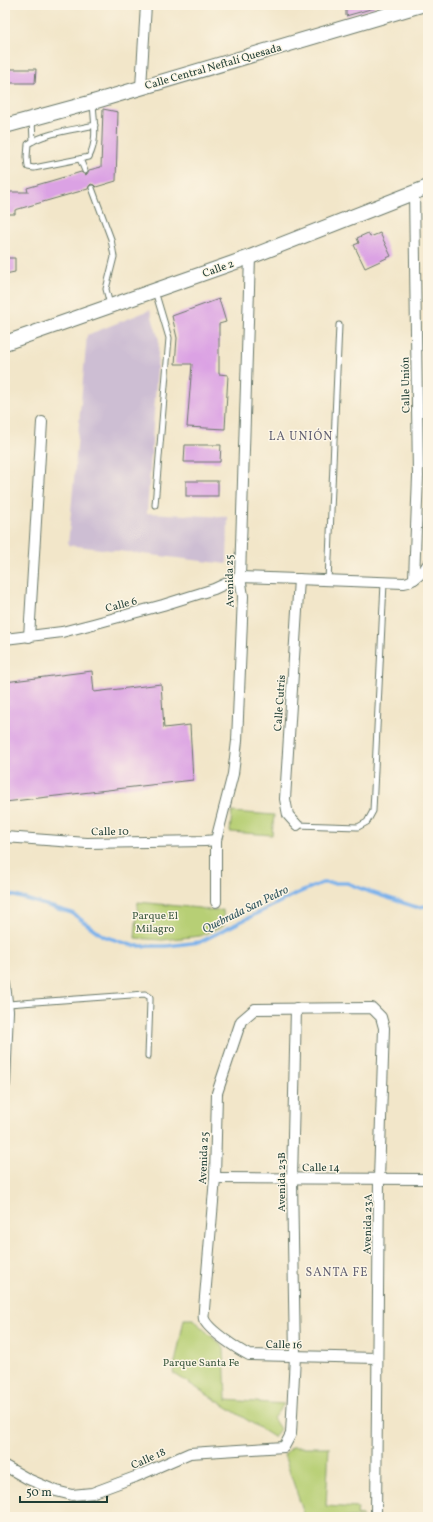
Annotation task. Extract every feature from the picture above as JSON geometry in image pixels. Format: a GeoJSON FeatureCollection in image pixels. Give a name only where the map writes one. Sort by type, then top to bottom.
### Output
{"type":"FeatureCollection","features":[{"type":"Feature","properties":{"kind":"main road","name":"Calle Central Neftalí Quesada"},"geometry":{"type":"LineString","coordinates":[[5,126],[93,102],[421,5]]}},
{"type":"Feature","properties":{"kind":"main road","name":"Calle 2"},"geometry":{"type":"LineString","coordinates":[[5,343],[250,257],[414,191],[428,187]]}},
{"type":"Feature","properties":{"kind":"street"},"geometry":{"type":"LineString","coordinates":[[141,87],[146,5]]}},
{"type":"Feature","properties":{"kind":"street","name":"Calle Unión"},"geometry":{"type":"LineString","coordinates":[[414,191],[418,476],[414,579]]}},
{"type":"Feature","properties":{"kind":"street","name":"Avenida 25"},"geometry":{"type":"LineString","coordinates":[[216,902],[216,840],[233,774],[237,741],[243,596],[240,577],[250,257]]}},
{"type":"Feature","properties":{"kind":"street"},"geometry":{"type":"LineString","coordinates":[[29,637],[42,422]]}},
{"type":"Feature","properties":{"kind":"street"},"geometry":{"type":"LineString","coordinates":[[418,476],[428,472]]}},
{"type":"Feature","properties":{"kind":"street"},"geometry":{"type":"LineString","coordinates":[[240,577],[404,583],[414,579],[427,566]]}},
{"type":"Feature","properties":{"kind":"street","name":"Calle 6"},"geometry":{"type":"LineString","coordinates":[[5,639],[62,632],[163,605],[214,589],[240,577]]}},
{"type":"Feature","properties":{"kind":"street","name":"Calle Cutris"},"geometry":{"type":"LineString","coordinates":[[297,825],[288,816],[285,799],[299,579]]}},
{"type":"Feature","properties":{"kind":"street","name":"Calle 10"},"geometry":{"type":"LineString","coordinates":[[5,837],[87,843],[216,840]]}},
{"type":"Feature","properties":{"kind":"street"},"geometry":{"type":"LineString","coordinates":[[5,984],[8,1004],[5,1084]]}},
{"type":"Feature","properties":{"kind":"street","name":"Avenida 25"},"geometry":{"type":"LineString","coordinates":[[204,1319],[215,1178],[217,1093],[241,1021],[255,1009],[296,1008]]}},
{"type":"Feature","properties":{"kind":"street","name":"Avenida 23A"},"geometry":{"type":"LineString","coordinates":[[296,1008],[372,1008],[381,1017],[384,1028],[379,1179],[376,1516]]}},
{"type":"Feature","properties":{"kind":"street","name":"Avenida 23B"},"geometry":{"type":"LineString","coordinates":[[295,1356],[292,1180],[296,1008]]}},
{"type":"Feature","properties":{"kind":"street","name":"Calle 14"},"geometry":{"type":"LineString","coordinates":[[215,1178],[292,1180],[428,1179]]}},
{"type":"Feature","properties":{"kind":"street","name":"Calle 16"},"geometry":{"type":"LineString","coordinates":[[204,1319],[229,1343],[240,1351],[250,1355],[377,1358]]}},
{"type":"Feature","properties":{"kind":"street","name":"Calle 18"},"geometry":{"type":"LineString","coordinates":[[5,1466],[28,1479],[56,1491],[72,1495],[92,1493],[135,1478],[190,1453],[284,1447],[291,1434],[295,1356]]}},
{"type":"Feature","properties":{"kind":"lane"},"geometry":{"type":"LineString","coordinates":[[93,102],[95,125],[94,147],[88,157],[34,168],[28,167],[28,144],[47,136],[95,125]]}},
{"type":"Feature","properties":{"kind":"lane"},"geometry":{"type":"LineString","coordinates":[[32,119],[33,141]]}},
{"type":"Feature","properties":{"kind":"lane"},"geometry":{"type":"LineString","coordinates":[[80,159],[85,171]]}},
{"type":"Feature","properties":{"kind":"lane"},"geometry":{"type":"LineString","coordinates":[[92,188],[111,239],[114,257],[106,289],[110,306]]}},
{"type":"Feature","properties":{"kind":"lane"},"geometry":{"type":"LineString","coordinates":[[155,291],[169,338],[156,505]]}},
{"type":"Feature","properties":{"kind":"lane"},"geometry":{"type":"LineString","coordinates":[[328,581],[339,325]]}},
{"type":"Feature","properties":{"kind":"lane"},"geometry":{"type":"LineString","coordinates":[[297,825],[358,827],[367,822],[373,811],[384,582]]}},
{"type":"Feature","properties":{"kind":"lane"},"geometry":{"type":"LineString","coordinates":[[8,1004],[145,994],[150,997],[148,1056]]}},
{"type":"Feature","properties":{"kind":"shaded area"},"geometry":{"type":"Polygon","coordinates":[[[150,310],[159,340],[147,513],[228,517],[227,564],[68,545],[87,335],[150,310]]]}},
{"type":"Feature","properties":{"kind":"green space"},"geometry":{"type":"Polygon","coordinates":[[[232,812],[274,815],[272,835],[230,832],[232,812]]]}},
{"type":"Feature","properties":{"kind":"green space","name":"Parque El Milagro"},"geometry":{"type":"Polygon","coordinates":[[[138,902],[199,908],[214,911],[223,910],[224,925],[200,936],[162,940],[135,938],[138,902]]]}},
{"type":"Feature","properties":{"kind":"green space","name":"Parque Santa Fe"},"geometry":{"type":"Polygon","coordinates":[[[184,1319],[194,1319],[224,1348],[226,1400],[284,1404],[273,1418],[280,1429],[274,1437],[173,1373],[184,1319]]]}},
{"type":"Feature","properties":{"kind":"green space"},"geometry":{"type":"Polygon","coordinates":[[[291,1447],[329,1447],[326,1506],[358,1508],[357,1514],[362,1515],[363,1517],[305,1517],[284,1455],[291,1447]]]}},
{"type":"Feature","properties":{"kind":"building"},"geometry":{"type":"Polygon","coordinates":[[[346,5],[374,5],[374,8],[346,16],[346,5]]]}},
{"type":"Feature","properties":{"kind":"building"},"geometry":{"type":"Polygon","coordinates":[[[5,69],[36,69],[35,83],[5,83],[5,69]]]}},
{"type":"Feature","properties":{"kind":"building"},"geometry":{"type":"Polygon","coordinates":[[[103,109],[118,112],[116,181],[96,187],[91,184],[88,189],[15,210],[15,214],[5,214],[5,192],[28,192],[27,188],[81,172],[86,175],[89,170],[101,167],[103,109]]]}},
{"type":"Feature","properties":{"kind":"building"},"geometry":{"type":"Polygon","coordinates":[[[368,233],[370,237],[380,233],[391,256],[365,268],[354,245],[359,243],[357,238],[368,233]]]}},
{"type":"Feature","properties":{"kind":"building"},"geometry":{"type":"Polygon","coordinates":[[[5,258],[15,258],[15,272],[5,274],[5,258]]]}},
{"type":"Feature","properties":{"kind":"building"},"geometry":{"type":"Polygon","coordinates":[[[219,299],[226,322],[219,324],[219,374],[228,375],[225,429],[187,427],[192,364],[175,364],[177,338],[172,316],[219,299]]]}},
{"type":"Feature","properties":{"kind":"building"},"geometry":{"type":"Polygon","coordinates":[[[185,445],[221,445],[220,462],[184,462],[185,445]]]}},
{"type":"Feature","properties":{"kind":"building"},"geometry":{"type":"Polygon","coordinates":[[[186,481],[218,481],[218,496],[186,496],[186,481]]]}},
{"type":"Feature","properties":{"kind":"building"},"geometry":{"type":"Polygon","coordinates":[[[92,671],[94,692],[161,684],[164,728],[190,725],[193,780],[5,802],[5,682],[92,671]]]}},
{"type":"Feature","properties":{"kind":"waterway","name":"Quebrada San Pedro"},"geometry":{"type":"LineString","coordinates":[[5,893],[72,913],[103,936],[134,946],[167,946],[200,942],[296,894],[322,883],[347,883],[416,907],[428,906]]}},
{"type":"Feature","properties":{"kind":"district","name":"LA UNIÓN"},"geometry":{"type":"Point","coordinates":[301,436]}},
{"type":"Feature","properties":{"kind":"district","name":"SANTA FE"},"geometry":{"type":"Point","coordinates":[337,1272]}}]}
